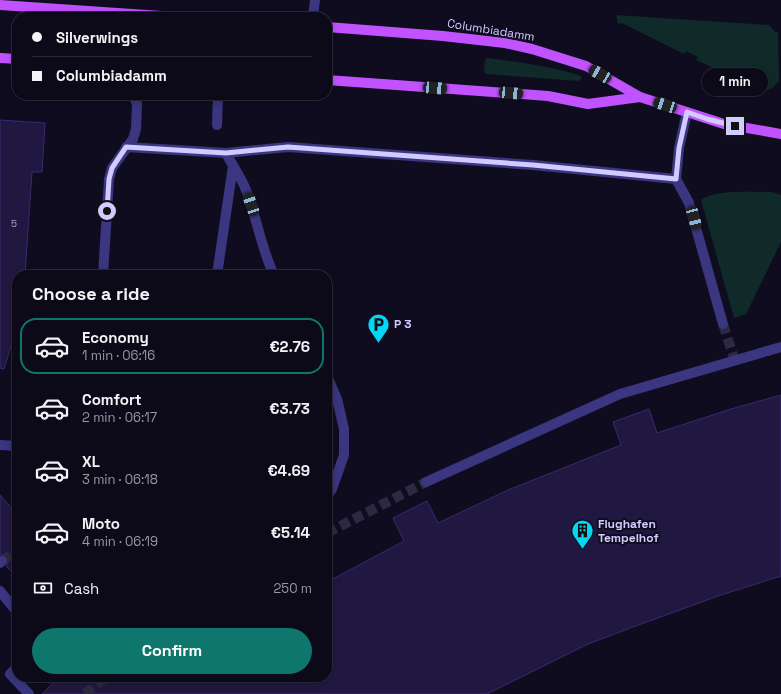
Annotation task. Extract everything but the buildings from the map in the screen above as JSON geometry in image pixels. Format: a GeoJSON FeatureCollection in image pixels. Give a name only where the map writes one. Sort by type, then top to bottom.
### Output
{"type":"FeatureCollection","features":[{"type":"Feature","properties":{"kind":"main road"},"geometry":{"type":"LineString","coordinates":[[0,5],[87,12]]}},
{"type":"Feature","properties":{"kind":"main road","name":"Columbiadamm"},"geometry":{"type":"LineString","coordinates":[[332,27],[443,36],[505,43],[532,48],[586,66],[640,97],[724,124],[781,134]]}},
{"type":"Feature","properties":{"kind":"main road"},"geometry":{"type":"LineString","coordinates":[[0,58],[12,59]]}},
{"type":"Feature","properties":{"kind":"main road","name":"Columbiadamm"},"geometry":{"type":"LineString","coordinates":[[332,80],[540,96],[588,104],[640,97]]}},
{"type":"Feature","properties":{"kind":"lane"},"geometry":{"type":"LineString","coordinates":[[314,12],[315,0]]}},
{"type":"Feature","properties":{"kind":"lane"},"geometry":{"type":"LineString","coordinates":[[103,270],[109,179],[112,168],[133,139],[136,129],[138,104],[136,100]]}},
{"type":"Feature","properties":{"kind":"lane"},"geometry":{"type":"LineString","coordinates":[[217,125],[218,100]]}},
{"type":"Feature","properties":{"kind":"lane"},"geometry":{"type":"LineString","coordinates":[[687,112],[679,148],[676,179],[689,203],[723,324]]}},
{"type":"Feature","properties":{"kind":"lane"},"geometry":{"type":"LineString","coordinates":[[126,147],[226,153],[288,147],[533,165],[676,179]]}},
{"type":"Feature","properties":{"kind":"lane"},"geometry":{"type":"LineString","coordinates":[[226,153],[246,188],[272,270]]}},
{"type":"Feature","properties":{"kind":"lane"},"geometry":{"type":"LineString","coordinates":[[218,270],[233,166]]}},
{"type":"Feature","properties":{"kind":"lane"},"geometry":{"type":"LineString","coordinates":[[426,482],[620,394],[781,347]]}},
{"type":"Feature","properties":{"kind":"lane"},"geometry":{"type":"LineString","coordinates":[[332,388],[337,399],[344,429],[344,455],[332,489]]}},
{"type":"Feature","properties":{"kind":"lane"},"geometry":{"type":"LineString","coordinates":[[0,446],[12,446]]}},
{"type":"Feature","properties":{"kind":"lane"},"geometry":{"type":"LineString","coordinates":[[0,591],[12,606]]}},
{"type":"Feature","properties":{"kind":"lane"},"geometry":{"type":"LineString","coordinates":[[18,682],[29,694]]}},
{"type":"Feature","properties":{"kind":"green space"},"geometry":{"type":"Polygon","coordinates":[[[616,15],[769,25],[775,32],[778,32],[779,80],[771,89],[760,90],[696,60],[698,57],[686,51],[684,54],[622,23],[618,24],[616,15]]]}},
{"type":"Feature","properties":{"kind":"green space"},"geometry":{"type":"Polygon","coordinates":[[[487,58],[558,70],[581,76],[581,79],[578,81],[486,74],[484,71],[485,60],[487,58]]]}},
{"type":"Feature","properties":{"kind":"green space"},"geometry":{"type":"Polygon","coordinates":[[[772,192],[781,195],[781,242],[746,314],[734,318],[701,200],[707,196],[715,194],[772,192]]]}},
{"type":"Feature","properties":{"kind":"tunnel"},"geometry":{"type":"LineString","coordinates":[[723,324],[735,361]]}},
{"type":"Feature","properties":{"kind":"tunnel"},"geometry":{"type":"LineString","coordinates":[[332,530],[426,482]]}},
{"type":"Feature","properties":{"kind":"tunnel"},"geometry":{"type":"LineString","coordinates":[[2,561],[12,554]]}},
{"type":"Feature","properties":{"kind":"tunnel"},"geometry":{"type":"LineString","coordinates":[[85,694],[100,682]]}},
{"type":"Feature","properties":{"kind":"place","name":"P 3"},"geometry":{"type":"Point","coordinates":[378,344]}},
{"type":"Feature","properties":{"kind":"place","name":"Flughafen Tempelhof"},"geometry":{"type":"Point","coordinates":[582,550]}},
{"type":"Feature","properties":{"kind":"route"},"geometry":{"type":"LineString","coordinates":[[107,211],[109,179],[112,168],[126,147],[226,153],[288,147],[533,165],[676,179],[679,148],[687,112],[735,126]]}}]}
